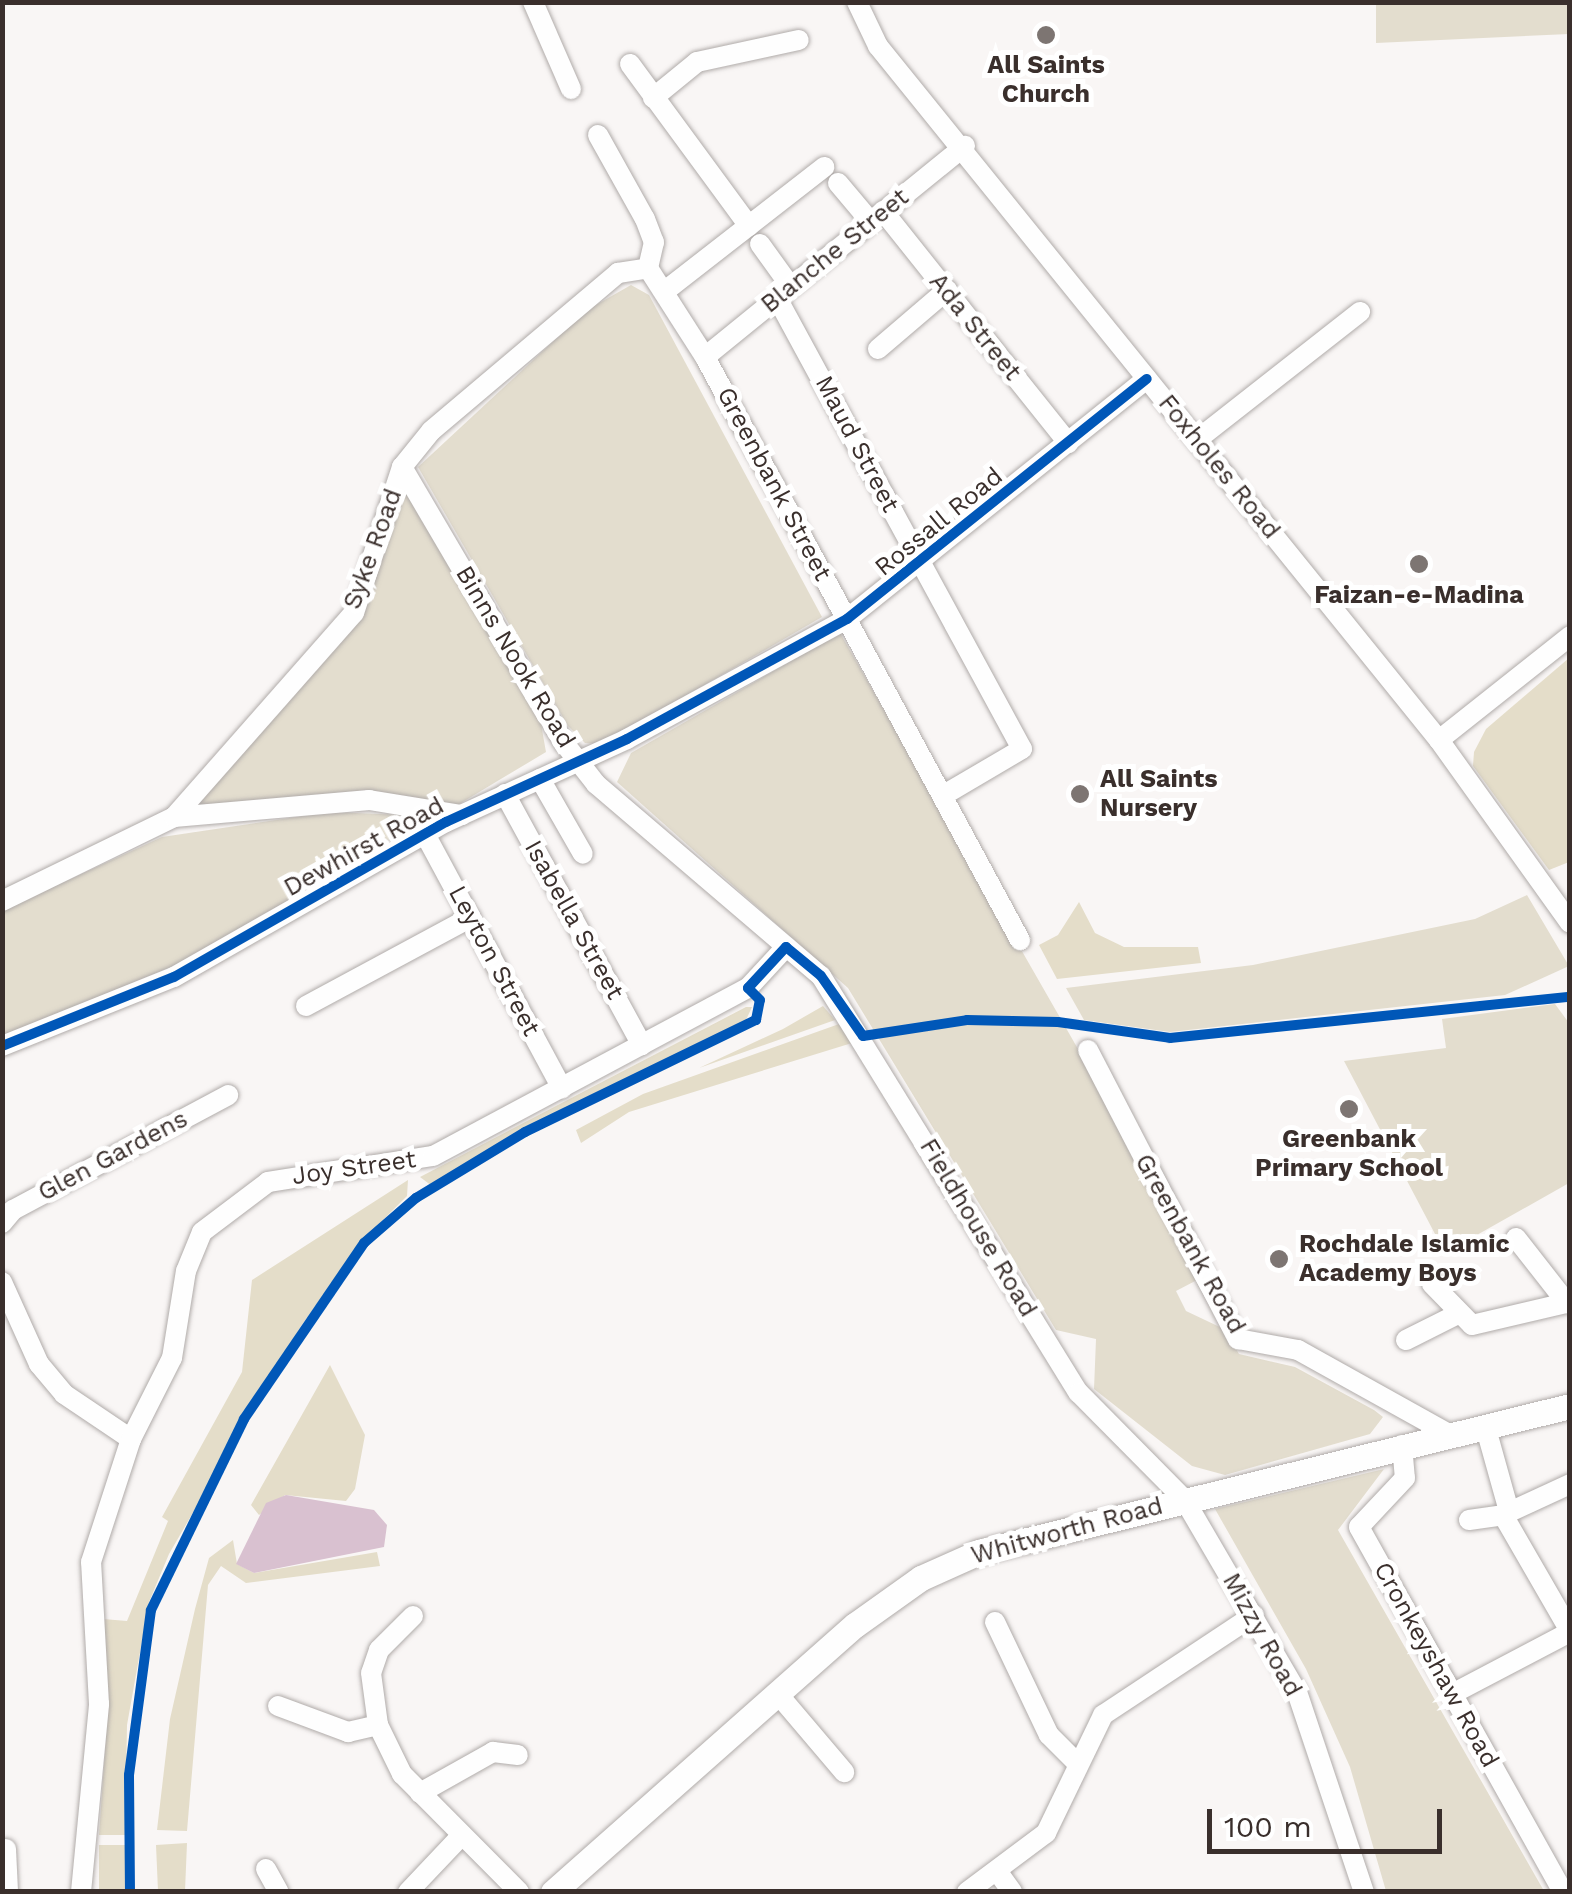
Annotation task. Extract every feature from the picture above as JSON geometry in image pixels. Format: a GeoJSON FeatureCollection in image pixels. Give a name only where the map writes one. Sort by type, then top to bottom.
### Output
{"type":"FeatureCollection","features":[{"type":"Feature","properties":{"kind":"main road","name":"Whitworth Road"},"geometry":{"type":"LineString","coordinates":[[553,1892],[777,1694],[921,1578],[979,1552],[1570,1406]]}},
{"type":"Feature","properties":{"kind":"street"},"geometry":{"type":"LineString","coordinates":[[532,2],[571,89]]}},
{"type":"Feature","properties":{"kind":"street","name":"Foxholes Road"},"geometry":{"type":"LineString","coordinates":[[857,2],[878,46],[965,146],[1439,740],[1570,923]]}},
{"type":"Feature","properties":{"kind":"street"},"geometry":{"type":"LineString","coordinates":[[652,98],[697,62],[800,40]]}},
{"type":"Feature","properties":{"kind":"street","name":"Maud Street"},"geometry":{"type":"LineString","coordinates":[[630,64],[754,235],[920,565],[1022,749],[944,796]]}},
{"type":"Feature","properties":{"kind":"street","name":"Greenbank Street"},"geometry":{"type":"LineString","coordinates":[[598,135],[654,242],[648,268],[706,356],[1020,940]]}},
{"type":"Feature","properties":{"kind":"street","name":"Blanche Street"},"geometry":{"type":"LineString","coordinates":[[706,356],[965,146]]}},
{"type":"Feature","properties":{"kind":"street","name":"Ada Street"},"geometry":{"type":"LineString","coordinates":[[754,235],[831,175],[947,290],[1068,443]]}},
{"type":"Feature","properties":{"kind":"street"},"geometry":{"type":"LineString","coordinates":[[665,292],[754,235]]}},
{"type":"Feature","properties":{"kind":"street","name":"Syke Road"},"geometry":{"type":"LineString","coordinates":[[2,901],[174,817],[354,613],[402,467],[431,431],[615,276],[648,268]]}},
{"type":"Feature","properties":{"kind":"street"},"geometry":{"type":"LineString","coordinates":[[878,348],[947,290]]}},
{"type":"Feature","properties":{"kind":"street"},"geometry":{"type":"LineString","coordinates":[[1198,439],[1360,312]]}},
{"type":"Feature","properties":{"kind":"street","name":"Rossall Road"},"geometry":{"type":"LineString","coordinates":[[847,618],[920,565],[1148,380]]}},
{"type":"Feature","properties":{"kind":"street","name":"Binns Nook Road"},"geometry":{"type":"LineString","coordinates":[[402,467],[596,784],[786,947]]}},
{"type":"Feature","properties":{"kind":"street","name":"Dewhirst Road"},"geometry":{"type":"LineString","coordinates":[[2,1046],[174,977],[425,834],[581,762],[847,618]]}},
{"type":"Feature","properties":{"kind":"street"},"geometry":{"type":"LineString","coordinates":[[1439,740],[1570,636]]}},
{"type":"Feature","properties":{"kind":"street"},"geometry":{"type":"LineString","coordinates":[[540,779],[583,854]]}},
{"type":"Feature","properties":{"kind":"street","name":"Isabella Street"},"geometry":{"type":"LineString","coordinates":[[505,794],[642,1045]]}},
{"type":"Feature","properties":{"kind":"street"},"geometry":{"type":"LineString","coordinates":[[174,817],[369,800],[462,815]]}},
{"type":"Feature","properties":{"kind":"street","name":"Leyton Street"},"geometry":{"type":"LineString","coordinates":[[425,834],[562,1088]]}},
{"type":"Feature","properties":{"kind":"street"},"geometry":{"type":"LineString","coordinates":[[306,1006],[471,916]]}},
{"type":"Feature","properties":{"kind":"street","name":"Joy Street"},"geometry":{"type":"LineString","coordinates":[[81,1892],[99,1704],[91,1562],[131,1438],[172,1358],[186,1271],[217,1214],[300,1172],[433,1156],[748,988],[786,947]]}},
{"type":"Feature","properties":{"kind":"street","name":"Fieldhouse Road"},"geometry":{"type":"LineString","coordinates":[[786,947],[822,976],[863,1036],[1079,1393],[1184,1499]]}},
{"type":"Feature","properties":{"kind":"street","name":"Greenbank Road"},"geometry":{"type":"LineString","coordinates":[[1088,1050],[1238,1339],[1298,1350],[1449,1434]]}},
{"type":"Feature","properties":{"kind":"street","name":"Glen Gardens"},"geometry":{"type":"LineString","coordinates":[[2,1223],[13,1210],[228,1094]]}},
{"type":"Feature","properties":{"kind":"street"},"geometry":{"type":"LineString","coordinates":[[1406,1340],[1466,1319],[1568,1302],[1516,1238]]}},
{"type":"Feature","properties":{"kind":"street"},"geometry":{"type":"LineString","coordinates":[[2,1282],[39,1364],[64,1394],[131,1438]]}},
{"type":"Feature","properties":{"kind":"street"},"geometry":{"type":"LineString","coordinates":[[1432,1284],[1466,1319]]}},
{"type":"Feature","properties":{"kind":"street"},"geometry":{"type":"LineString","coordinates":[[1452,1694],[1570,1631],[1506,1513],[1488,1436]]}},
{"type":"Feature","properties":{"kind":"street","name":"Cronkeyshaw Road"},"geometry":{"type":"LineString","coordinates":[[1402,1445],[1405,1478],[1359,1527],[1452,1694],[1560,1865],[1563,1892]]}},
{"type":"Feature","properties":{"kind":"street"},"geometry":{"type":"LineString","coordinates":[[1469,1520],[1506,1513],[1570,1484]]}},
{"type":"Feature","properties":{"kind":"street","name":"Mizzy Road"},"geometry":{"type":"LineString","coordinates":[[1184,1499],[1297,1692],[1364,1892]]}},
{"type":"Feature","properties":{"kind":"street"},"geometry":{"type":"LineString","coordinates":[[968,1892],[1046,1833],[1103,1715],[1254,1615]]}},
{"type":"Feature","properties":{"kind":"street"},"geometry":{"type":"LineString","coordinates":[[413,1616],[379,1650],[372,1673],[378,1725],[420,1794],[519,1892]]}},
{"type":"Feature","properties":{"kind":"street"},"geometry":{"type":"LineString","coordinates":[[995,1622],[1049,1735],[1078,1764]]}},
{"type":"Feature","properties":{"kind":"street"},"geometry":{"type":"LineString","coordinates":[[777,1694],[844,1772]]}},
{"type":"Feature","properties":{"kind":"street"},"geometry":{"type":"LineString","coordinates":[[278,1706],[348,1732],[378,1725]]}},
{"type":"Feature","properties":{"kind":"street"},"geometry":{"type":"LineString","coordinates":[[420,1794],[493,1752],[518,1755]]}},
{"type":"Feature","properties":{"kind":"street"},"geometry":{"type":"LineString","coordinates":[[408,1892],[461,1836]]}},
{"type":"Feature","properties":{"kind":"street"},"geometry":{"type":"LineString","coordinates":[[6,1849],[8,1892]]}},
{"type":"Feature","properties":{"kind":"street"},"geometry":{"type":"LineString","coordinates":[[266,1869],[280,1892]]}},
{"type":"Feature","properties":{"kind":"street"},"geometry":{"type":"LineString","coordinates":[[997,1871],[1012,1892]]}},
{"type":"Feature","properties":{"kind":"shaded area"},"geometry":{"type":"Polygon","coordinates":[[[1376,3],[1569,3],[1569,34],[1376,43],[1376,3]]]}},
{"type":"Feature","properties":{"kind":"shaded area"},"geometry":{"type":"Polygon","coordinates":[[[631,285],[649,295],[822,617],[602,744],[585,743],[568,726],[418,467],[587,310],[631,285]]]}},
{"type":"Feature","properties":{"kind":"shaded area"},"geometry":{"type":"Polygon","coordinates":[[[404,481],[541,724],[546,752],[456,806],[191,809],[358,618],[404,481]]]}},
{"type":"Feature","properties":{"kind":"shaded area"},"geometry":{"type":"Polygon","coordinates":[[[840,633],[1078,1049],[1199,1279],[1176,1291],[1186,1311],[1224,1329],[1239,1354],[1295,1367],[1374,1410],[1383,1417],[1370,1434],[1225,1475],[1192,1466],[1094,1389],[1096,1339],[1056,1330],[848,988],[617,782],[631,753],[840,633]]]}},
{"type":"Feature","properties":{"kind":"shaded area"},"geometry":{"type":"Polygon","coordinates":[[[1569,658],[1569,862],[1549,870],[1473,766],[1474,752],[1486,729],[1569,658]]]}},
{"type":"Feature","properties":{"kind":"shaded area"},"geometry":{"type":"Polygon","coordinates":[[[330,812],[404,815],[410,831],[173,966],[3,1037],[3,910],[162,837],[330,812]]]}},
{"type":"Feature","properties":{"kind":"shaded area"},"geometry":{"type":"Polygon","coordinates":[[[1527,895],[1569,966],[1505,995],[1170,1032],[1084,1020],[1066,988],[1253,965],[1475,919],[1527,895]]]}},
{"type":"Feature","properties":{"kind":"shaded area"},"geometry":{"type":"Polygon","coordinates":[[[1079,902],[1095,933],[1124,947],[1198,947],[1201,963],[1057,979],[1039,945],[1058,935],[1079,902]]]}},
{"type":"Feature","properties":{"kind":"shaded area"},"geometry":{"type":"Polygon","coordinates":[[[1555,1004],[1569,1023],[1569,1183],[1445,1253],[1344,1061],[1446,1048],[1442,1019],[1555,1004]]]}},
{"type":"Feature","properties":{"kind":"shaded area"},"geometry":{"type":"Polygon","coordinates":[[[823,1006],[835,1020],[699,1068],[783,1029],[823,1006]]]}},
{"type":"Feature","properties":{"kind":"shaded area"},"geometry":{"type":"Polygon","coordinates":[[[752,1007],[745,1022],[432,1186],[420,1177],[752,1007]]]}},
{"type":"Feature","properties":{"kind":"shaded area"},"geometry":{"type":"Polygon","coordinates":[[[839,1024],[852,1043],[629,1112],[581,1143],[576,1130],[643,1094],[839,1024]]]}},
{"type":"Feature","properties":{"kind":"shaded area"},"geometry":{"type":"Polygon","coordinates":[[[408,1180],[407,1196],[362,1241],[301,1326],[169,1554],[149,1602],[127,1725],[125,1835],[99,1835],[108,1707],[103,1619],[127,1621],[168,1521],[162,1517],[242,1372],[252,1280],[408,1180]]]}},
{"type":"Feature","properties":{"kind":"shaded area"},"geometry":{"type":"Polygon","coordinates":[[[330,1365],[365,1435],[355,1489],[346,1501],[285,1495],[259,1515],[251,1505],[330,1365]]]}},
{"type":"Feature","properties":{"kind":"shaded area"},"geometry":{"type":"Polygon","coordinates":[[[1384,1469],[1338,1530],[1544,1891],[1386,1891],[1350,1767],[1306,1669],[1215,1509],[1384,1469]]]}},
{"type":"Feature","properties":{"kind":"shaded area"},"geometry":{"type":"Polygon","coordinates":[[[286,1495],[374,1510],[387,1525],[384,1547],[254,1573],[236,1564],[266,1503],[286,1495]]]}},
{"type":"Feature","properties":{"kind":"shaded area"},"geometry":{"type":"Polygon","coordinates":[[[233,1540],[237,1564],[254,1573],[377,1552],[380,1566],[246,1583],[221,1566],[208,1585],[187,1831],[157,1830],[170,1719],[195,1609],[209,1558],[233,1540]]]}},
{"type":"Feature","properties":{"kind":"shaded area"},"geometry":{"type":"Polygon","coordinates":[[[187,1843],[185,1891],[158,1891],[156,1845],[187,1843]]]}},
{"type":"Feature","properties":{"kind":"shaded area"},"geometry":{"type":"Polygon","coordinates":[[[99,1845],[126,1845],[126,1891],[99,1891],[99,1845]]]}},
{"type":"Feature","properties":{"kind":"cycle path"},"geometry":{"type":"LineString","coordinates":[[2,1046],[174,977],[446,822],[627,739],[847,619],[1147,379]]}},
{"type":"Feature","properties":{"kind":"cycle path"},"geometry":{"type":"LineString","coordinates":[[130,1892],[129,1775],[151,1610],[244,1419],[364,1243],[416,1198],[525,1132],[756,1020],[760,1000],[748,988],[786,947],[821,976],[863,1036],[967,1020],[1058,1022],[1170,1038],[1570,997]]}},
{"type":"Feature","properties":{"kind":"place","name":"All Saints Church"},"geometry":{"type":"Point","coordinates":[1046,35]}},
{"type":"Feature","properties":{"kind":"place","name":"Faizan-e-Madina"},"geometry":{"type":"Point","coordinates":[1419,564]}},
{"type":"Feature","properties":{"kind":"place","name":"All Saints Nursery"},"geometry":{"type":"Point","coordinates":[1080,794]}},
{"type":"Feature","properties":{"kind":"place","name":"Greenbank Primary School"},"geometry":{"type":"Point","coordinates":[1349,1109]}},
{"type":"Feature","properties":{"kind":"place","name":"Rochdale Islamic Academy Boys"},"geometry":{"type":"Point","coordinates":[1279,1259]}}]}
